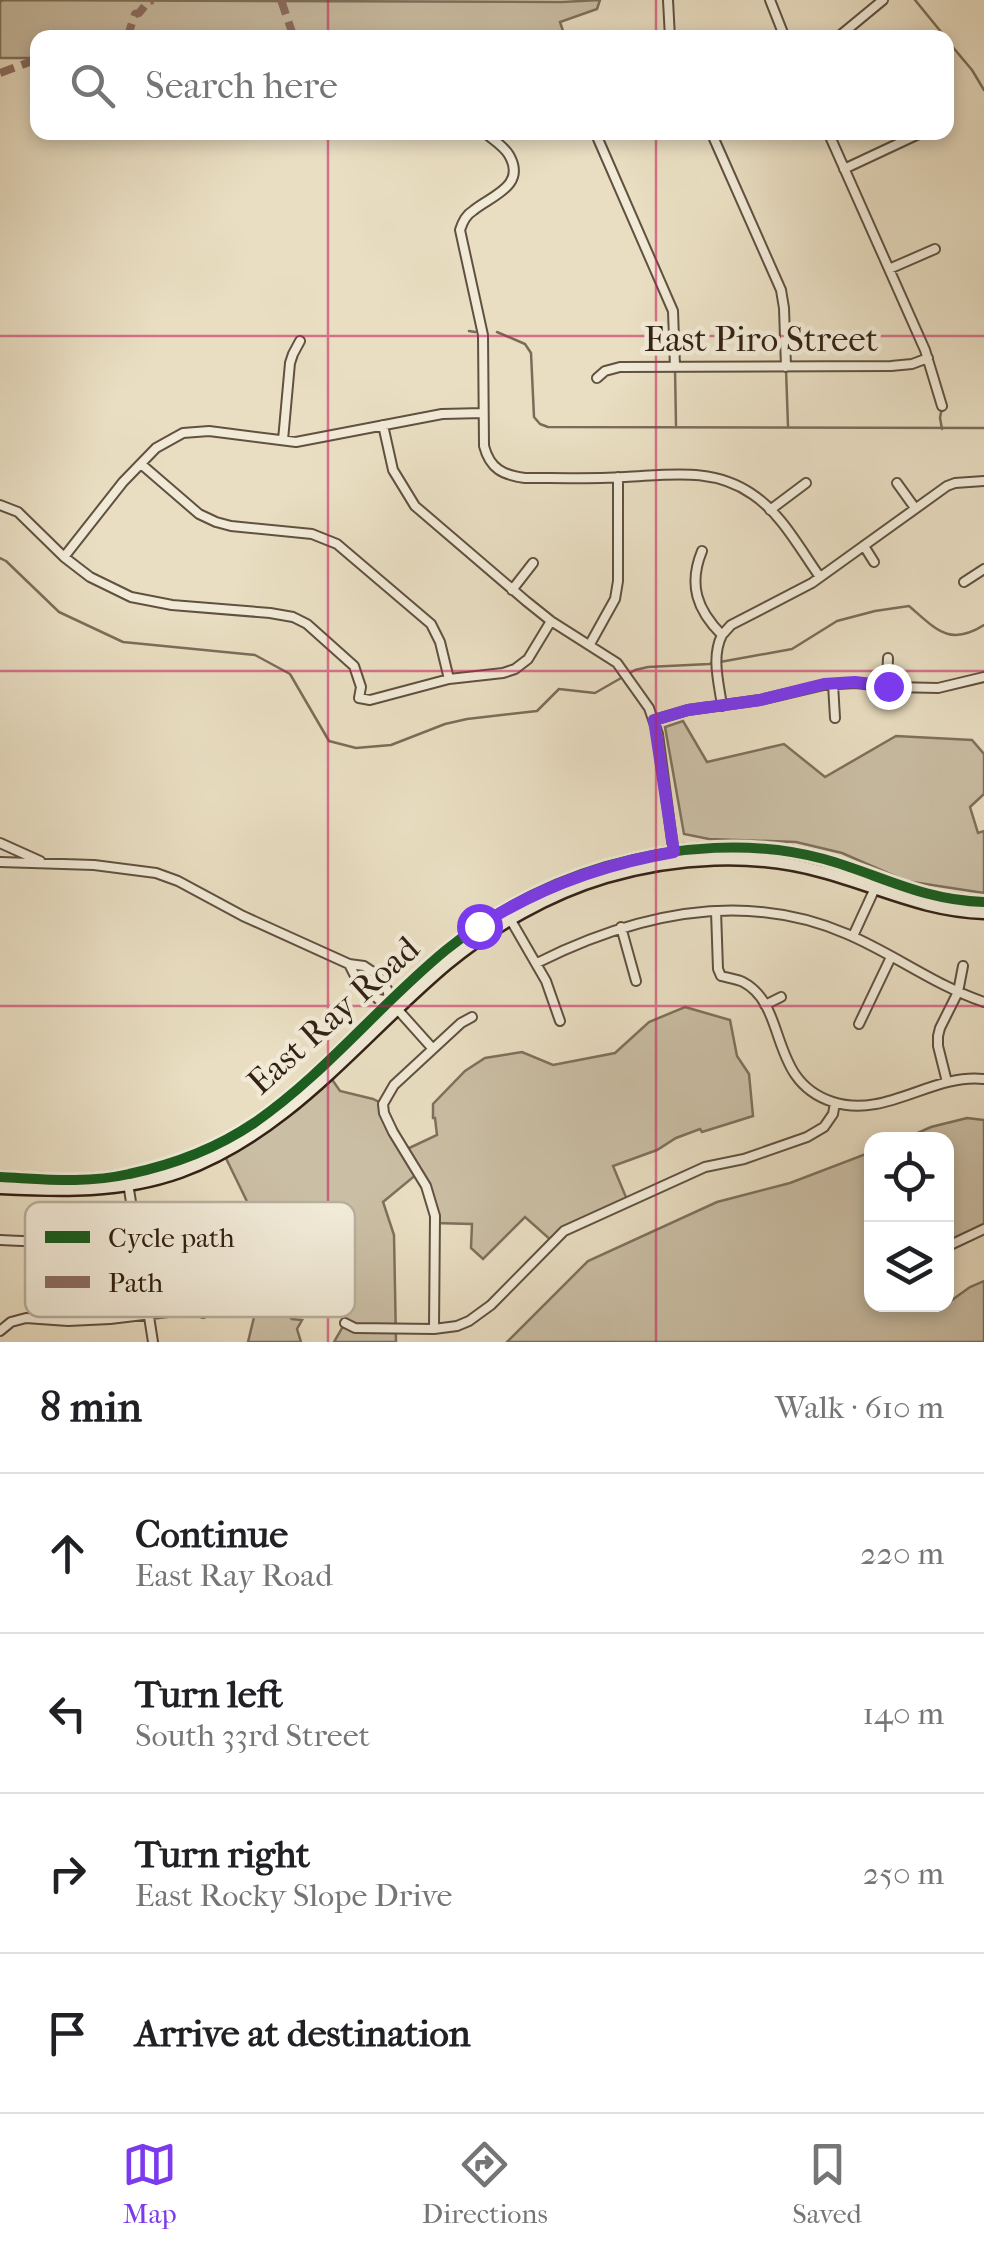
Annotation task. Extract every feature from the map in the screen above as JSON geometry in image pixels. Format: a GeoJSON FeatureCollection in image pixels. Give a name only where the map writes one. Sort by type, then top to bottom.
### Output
{"type":"FeatureCollection","features":[{"type":"Feature","properties":{"kind":"main road","name":"East Ray Road"},"geometry":{"type":"LineString","coordinates":[[0,1188],[82,1190],[178,1172],[209,1160],[277,1120],[394,1006],[507,914],[674,858],[788,863],[920,893],[984,902]]}},
{"type":"Feature","properties":{"kind":"main road","name":"East Ray Road"},"geometry":{"type":"LineString","coordinates":[[876,884],[918,904],[984,913]]}},
{"type":"Feature","properties":{"kind":"main road","name":"East Ray Road"},"geometry":{"type":"LineString","coordinates":[[0,1177],[128,1180]]}},
{"type":"Feature","properties":{"kind":"street"},"geometry":{"type":"LineString","coordinates":[[668,0],[670,30]]}},
{"type":"Feature","properties":{"kind":"street"},"geometry":{"type":"LineString","coordinates":[[770,0],[782,30]]}},
{"type":"Feature","properties":{"kind":"street"},"geometry":{"type":"LineString","coordinates":[[847,30],[883,0]]}},
{"type":"Feature","properties":{"kind":"street"},"geometry":{"type":"LineString","coordinates":[[493,140],[509,154],[513,170],[507,188],[472,210],[460,230],[482,326],[484,446],[494,468],[525,478],[654,474],[717,478],[753,494],[770,510],[820,577]]}},
{"type":"Feature","properties":{"kind":"street"},"geometry":{"type":"LineString","coordinates":[[598,140],[673,310],[675,367]]}},
{"type":"Feature","properties":{"kind":"street"},"geometry":{"type":"LineString","coordinates":[[714,140],[780,290],[786,367]]}},
{"type":"Feature","properties":{"kind":"street"},"geometry":{"type":"LineString","coordinates":[[831,140],[928,358],[942,406]]}},
{"type":"Feature","properties":{"kind":"street"},"geometry":{"type":"LineString","coordinates":[[844,169],[906,140]]}},
{"type":"Feature","properties":{"kind":"street"},"geometry":{"type":"LineString","coordinates":[[889,269],[935,249]]}},
{"type":"Feature","properties":{"kind":"street"},"geometry":{"type":"LineString","coordinates":[[283,440],[290,363],[300,341]]}},
{"type":"Feature","properties":{"kind":"street","name":"East Piro Street"},"geometry":{"type":"LineString","coordinates":[[597,378],[612,368],[891,366],[928,358]]}},
{"type":"Feature","properties":{"kind":"street"},"geometry":{"type":"LineString","coordinates":[[64,557],[123,482],[156,448],[174,436],[197,430],[310,440],[442,414],[483,413]]}},
{"type":"Feature","properties":{"kind":"street"},"geometry":{"type":"LineString","coordinates":[[383,426],[393,470],[415,506],[551,621],[617,663],[635,686],[654,720],[674,858]]}},
{"type":"Feature","properties":{"kind":"street"},"geometry":{"type":"LineString","coordinates":[[141,464],[198,514],[216,522],[312,534],[337,544],[430,624],[440,642],[449,679]]}},
{"type":"Feature","properties":{"kind":"street"},"geometry":{"type":"LineString","coordinates":[[590,644],[616,599],[618,477]]}},
{"type":"Feature","properties":{"kind":"street"},"geometry":{"type":"LineString","coordinates":[[722,706],[716,658],[718,643],[731,624],[820,577],[955,483],[984,481]]}},
{"type":"Feature","properties":{"kind":"street"},"geometry":{"type":"LineString","coordinates":[[770,510],[806,483]]}},
{"type":"Feature","properties":{"kind":"street"},"geometry":{"type":"LineString","coordinates":[[897,483],[916,508]]}},
{"type":"Feature","properties":{"kind":"street"},"geometry":{"type":"LineString","coordinates":[[0,504],[18,512],[64,557],[90,576],[141,600],[292,617],[307,624],[354,666],[359,698],[370,700],[449,679],[515,669],[528,659],[551,621]]}},
{"type":"Feature","properties":{"kind":"street"},"geometry":{"type":"LineString","coordinates":[[864,546],[874,562]]}},
{"type":"Feature","properties":{"kind":"street"},"geometry":{"type":"LineString","coordinates":[[702,551],[696,565],[698,599],[702,612],[722,635]]}},
{"type":"Feature","properties":{"kind":"street"},"geometry":{"type":"LineString","coordinates":[[512,590],[533,563]]}},
{"type":"Feature","properties":{"kind":"street"},"geometry":{"type":"LineString","coordinates":[[964,582],[984,569]]}},
{"type":"Feature","properties":{"kind":"street"},"geometry":{"type":"LineString","coordinates":[[888,658],[888,686]]}},
{"type":"Feature","properties":{"kind":"street"},"geometry":{"type":"LineString","coordinates":[[654,720],[688,710],[833,684],[938,688],[984,676]]}},
{"type":"Feature","properties":{"kind":"street"},"geometry":{"type":"LineString","coordinates":[[833,684],[836,718]]}},
{"type":"Feature","properties":{"kind":"street"},"geometry":{"type":"LineString","coordinates":[[0,844],[49,863]]}},
{"type":"Feature","properties":{"kind":"street"},"geometry":{"type":"LineString","coordinates":[[0,862],[129,868],[178,880],[243,916],[350,964],[364,966],[388,989],[394,1006],[433,1049]]}},
{"type":"Feature","properties":{"kind":"street"},"geometry":{"type":"LineString","coordinates":[[852,936],[876,884]]}},
{"type":"Feature","properties":{"kind":"street"},"geometry":{"type":"LineString","coordinates":[[537,963],[574,944],[622,927],[716,911],[762,912],[817,922],[852,936],[984,1002]]}},
{"type":"Feature","properties":{"kind":"street"},"geometry":{"type":"LineString","coordinates":[[716,911],[721,976],[740,980],[752,988],[765,1005],[786,1062],[813,1093],[846,1106],[871,1106],[947,1082],[984,1079]]}},
{"type":"Feature","properties":{"kind":"street"},"geometry":{"type":"LineString","coordinates":[[507,914],[537,963],[560,1021]]}},
{"type":"Feature","properties":{"kind":"street"},"geometry":{"type":"LineString","coordinates":[[622,927],[636,981]]}},
{"type":"Feature","properties":{"kind":"street"},"geometry":{"type":"LineString","coordinates":[[859,1024],[891,957]]}},
{"type":"Feature","properties":{"kind":"street"},"geometry":{"type":"LineString","coordinates":[[350,964],[354,974],[378,999],[394,1006]]}},
{"type":"Feature","properties":{"kind":"street"},"geometry":{"type":"LineString","coordinates":[[947,1082],[938,1036],[958,992],[963,966]]}},
{"type":"Feature","properties":{"kind":"street"},"geometry":{"type":"LineString","coordinates":[[366,987],[377,977]]}},
{"type":"Feature","properties":{"kind":"street"},"geometry":{"type":"LineString","coordinates":[[765,1005],[781,997]]}},
{"type":"Feature","properties":{"kind":"street"},"geometry":{"type":"LineString","coordinates":[[434,1330],[432,1200],[393,1132],[383,1104],[394,1086],[472,1016]]}},
{"type":"Feature","properties":{"kind":"street"},"geometry":{"type":"LineString","coordinates":[[345,1322],[356,1328],[434,1330],[457,1326],[480,1315],[564,1231],[705,1167],[744,1159],[807,1137],[824,1127],[835,1103]]}},
{"type":"Feature","properties":{"kind":"street"},"geometry":{"type":"LineString","coordinates":[[128,1180],[132,1202]]}},
{"type":"Feature","properties":{"kind":"street"},"geometry":{"type":"LineString","coordinates":[[954,1243],[984,1230]]}},
{"type":"Feature","properties":{"kind":"street"},"geometry":{"type":"LineString","coordinates":[[0,1240],[25,1241]]}},
{"type":"Feature","properties":{"kind":"street"},"geometry":{"type":"LineString","coordinates":[[0,1330],[26,1318],[68,1321],[126,1317]]}},
{"type":"Feature","properties":{"kind":"street"},"geometry":{"type":"LineString","coordinates":[[150,1317],[154,1342]]}},
{"type":"Feature","properties":{"kind":"street"},"geometry":{"type":"LineString","coordinates":[[401,1329],[401,1342]]}},
{"type":"Feature","properties":{"kind":"shaded area"},"geometry":{"type":"Polygon","coordinates":[[[0,0],[600,0],[597,9],[560,22],[563,30],[30,30],[30,58],[0,58],[0,0]]]}},
{"type":"Feature","properties":{"kind":"shaded area"},"geometry":{"type":"Polygon","coordinates":[[[683,721],[707,762],[784,744],[825,777],[896,736],[972,740],[984,754],[984,794],[970,807],[978,833],[984,831],[984,893],[906,881],[842,853],[796,842],[709,839],[684,834],[665,727],[683,721]]]}},
{"type":"Feature","properties":{"kind":"shaded area"},"geometry":{"type":"Polygon","coordinates":[[[685,1007],[730,1020],[737,1056],[749,1074],[753,1116],[702,1132],[700,1129],[613,1166],[628,1202],[579,1223],[553,1242],[525,1217],[483,1259],[471,1248],[472,1224],[435,1223],[418,1173],[383,1202],[394,1235],[396,1342],[334,1342],[345,1323],[342,1317],[355,1317],[355,1202],[247,1202],[221,1148],[331,1078],[340,1091],[383,1104],[405,1150],[437,1135],[433,1104],[465,1071],[485,1058],[522,1052],[553,1065],[615,1053],[649,1022],[685,1007]]]}},
{"type":"Feature","properties":{"kind":"shaded area"},"geometry":{"type":"Polygon","coordinates":[[[967,1118],[984,1120],[984,1229],[954,1244],[954,1132],[920,1132],[967,1118]]]}},
{"type":"Feature","properties":{"kind":"shaded area"},"geometry":{"type":"Polygon","coordinates":[[[864,1155],[864,1312],[954,1312],[954,1299],[984,1281],[984,1342],[507,1342],[588,1261],[717,1202],[790,1183],[864,1155]]]}},
{"type":"Feature","properties":{"kind":"shaded area"},"geometry":{"type":"Polygon","coordinates":[[[254,1317],[302,1320],[297,1329],[301,1342],[248,1342],[254,1317]]]}},
{"type":"Feature","properties":{"kind":"waterway"},"geometry":{"type":"LineString","coordinates":[[915,0],[939,30]]}},
{"type":"Feature","properties":{"kind":"waterway"},"geometry":{"type":"LineString","coordinates":[[954,49],[984,90]]}},
{"type":"Feature","properties":{"kind":"waterway"},"geometry":{"type":"LineString","coordinates":[[469,331],[475,332]]}},
{"type":"Feature","properties":{"kind":"waterway"},"geometry":{"type":"LineString","coordinates":[[497,332],[525,344],[531,353],[534,417],[548,427],[984,428]]}},
{"type":"Feature","properties":{"kind":"waterway"},"geometry":{"type":"LineString","coordinates":[[675,368],[676,425]]}},
{"type":"Feature","properties":{"kind":"waterway"},"geometry":{"type":"LineString","coordinates":[[786,369],[788,426]]}},
{"type":"Feature","properties":{"kind":"waterway"},"geometry":{"type":"LineString","coordinates":[[942,407],[942,429]]}},
{"type":"Feature","properties":{"kind":"waterway"},"geometry":{"type":"LineString","coordinates":[[0,558],[59,612],[123,642],[255,655],[290,674],[329,741],[356,748],[391,745],[467,719],[537,711],[559,689],[595,693],[635,670],[648,667],[709,664],[792,649],[837,621],[875,611],[909,606],[935,628],[952,635],[984,625]]}},
{"type":"Feature","properties":{"kind":"marked path"},"geometry":{"type":"LineString","coordinates":[[130,30],[135,14],[153,0]]}},
{"type":"Feature","properties":{"kind":"marked path"},"geometry":{"type":"LineString","coordinates":[[281,0],[291,30]]}},
{"type":"Feature","properties":{"kind":"marked path"},"geometry":{"type":"LineString","coordinates":[[0,73],[30,62]]}},
{"type":"Feature","properties":{"kind":"cycle path"},"geometry":{"type":"LineString","coordinates":[[0,1177],[113,1177],[210,1148],[280,1104],[464,936],[542,890],[606,866],[687,850],[770,849],[824,859],[940,897],[984,902]]}},
{"type":"Feature","properties":{"kind":"route"},"geometry":{"type":"LineString","coordinates":[[479,926],[518,901],[582,874],[674,852],[654,720],[824,684],[888,686]]}}]}
